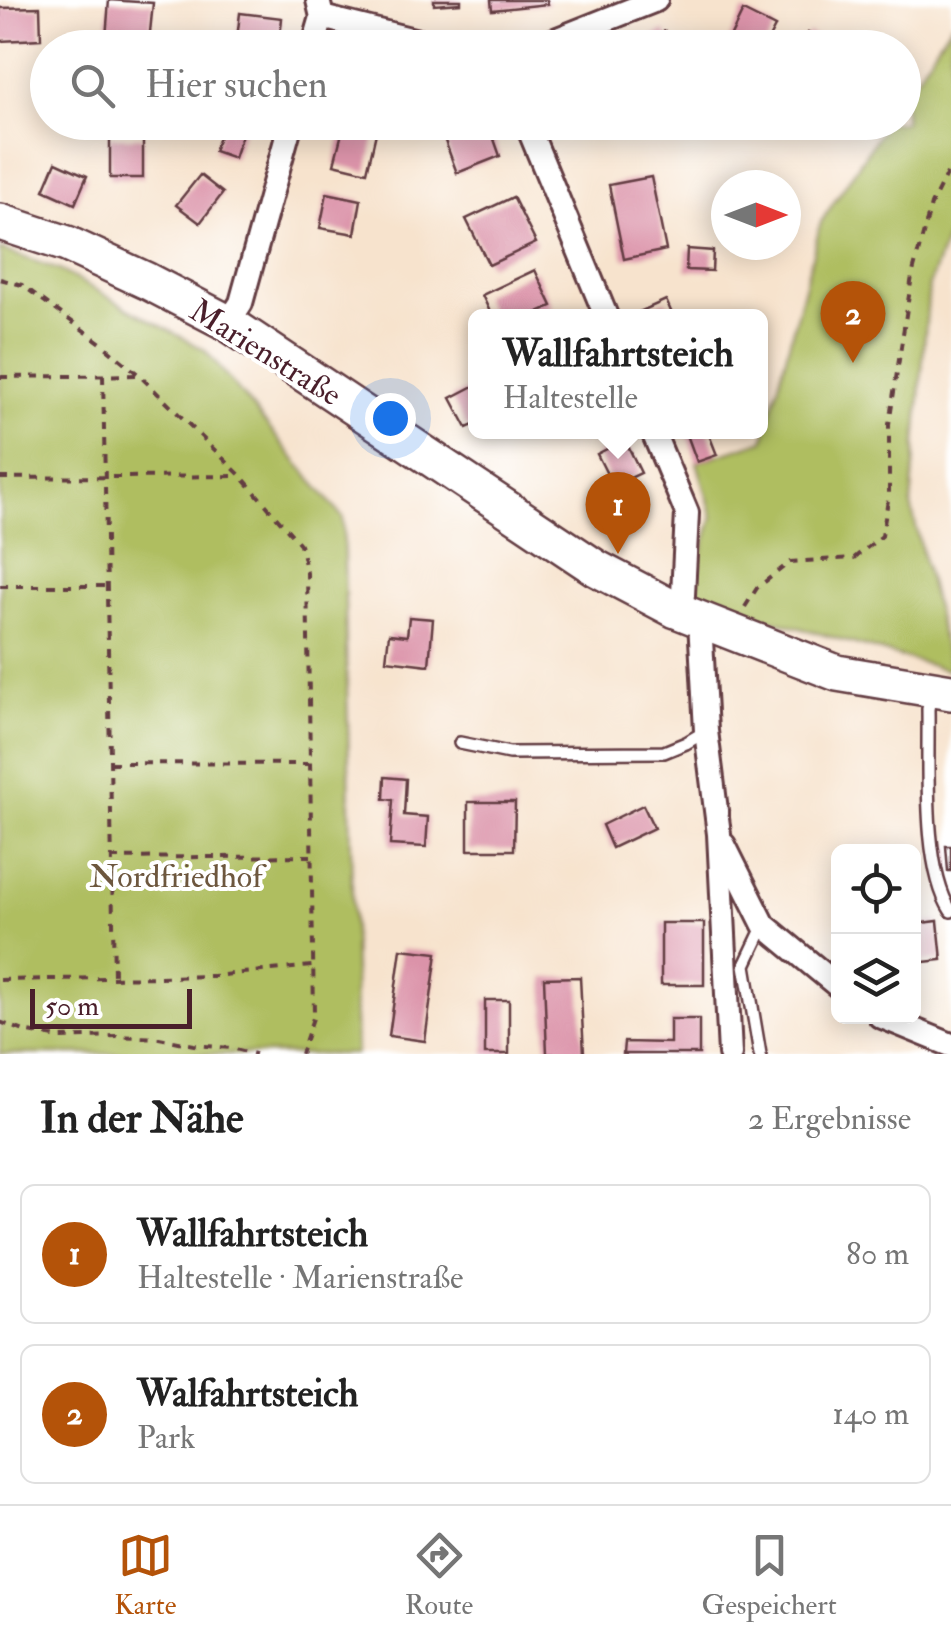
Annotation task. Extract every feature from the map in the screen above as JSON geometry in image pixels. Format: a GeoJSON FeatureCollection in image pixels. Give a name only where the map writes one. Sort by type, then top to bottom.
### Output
{"type":"FeatureCollection","features":[{"type":"Feature","properties":{"kind":"main road","name":"Marienstraße"},"geometry":{"type":"LineString","coordinates":[[0,222],[67,244],[148,280],[228,324],[596,568],[702,621],[836,673],[942,690]]}},
{"type":"Feature","properties":{"kind":"street"},"geometry":{"type":"LineString","coordinates":[[580,30],[656,0]]}},
{"type":"Feature","properties":{"kind":"street"},"geometry":{"type":"LineString","coordinates":[[320,8],[389,30]]}},
{"type":"Feature","properties":{"kind":"street"},"geometry":{"type":"LineString","coordinates":[[228,324],[241,303],[286,140]]}},
{"type":"Feature","properties":{"kind":"street"},"geometry":{"type":"LineString","coordinates":[[533,140],[603,309]]}},
{"type":"Feature","properties":{"kind":"street"},"geometry":{"type":"LineString","coordinates":[[656,439],[687,513],[683,595],[702,621],[706,731],[719,834],[730,1054]]}},
{"type":"Feature","properties":{"kind":"street"},"geometry":{"type":"LineString","coordinates":[[719,834],[764,926],[831,980]]}},
{"type":"Feature","properties":{"kind":"street"},"geometry":{"type":"LineString","coordinates":[[900,1024],[951,1045]]}},
{"type":"Feature","properties":{"kind":"lane"},"geometry":{"type":"LineString","coordinates":[[942,690],[928,709],[930,822],[936,875],[951,910]]}},
{"type":"Feature","properties":{"kind":"lane"},"geometry":{"type":"LineString","coordinates":[[460,743],[509,753],[664,752],[706,731]]}},
{"type":"Feature","properties":{"kind":"lane"},"geometry":{"type":"LineString","coordinates":[[760,1054],[745,965],[764,926]]}},
{"type":"Feature","properties":{"kind":"path"},"geometry":{"type":"LineString","coordinates":[[702,621],[757,588],[790,562],[854,558],[882,536],[889,494],[889,424],[912,276],[931,206],[951,164]]}},
{"type":"Feature","properties":{"kind":"path"},"geometry":{"type":"LineString","coordinates":[[0,278],[22,284],[139,375],[242,476],[300,544],[307,573],[314,1014],[301,1054]]}},
{"type":"Feature","properties":{"kind":"path"},"geometry":{"type":"LineString","coordinates":[[103,375],[114,977]]}},
{"type":"Feature","properties":{"kind":"path"},"geometry":{"type":"LineString","coordinates":[[0,376],[139,375]]}},
{"type":"Feature","properties":{"kind":"path"},"geometry":{"type":"LineString","coordinates":[[0,478],[242,476]]}},
{"type":"Feature","properties":{"kind":"path"},"geometry":{"type":"LineString","coordinates":[[0,586],[106,586]]}},
{"type":"Feature","properties":{"kind":"path"},"geometry":{"type":"LineString","coordinates":[[110,763],[308,764]]}},
{"type":"Feature","properties":{"kind":"path"},"geometry":{"type":"LineString","coordinates":[[111,858],[312,856]]}},
{"type":"Feature","properties":{"kind":"path"},"geometry":{"type":"LineString","coordinates":[[0,980],[213,976],[312,966]]}},
{"type":"Feature","properties":{"kind":"path"},"geometry":{"type":"LineString","coordinates":[[0,1022],[58,1038],[159,1038],[255,1054]]}},
{"type":"Feature","properties":{"kind":"green space"},"geometry":{"type":"Polygon","coordinates":[[[951,24],[951,226],[929,285],[911,505],[950,671],[688,596],[713,517],[697,462],[768,439],[768,425],[821,222],[875,140],[921,140],[921,70],[951,24]]]}},
{"type":"Feature","properties":{"kind":"green space","name":"Nordfriedhof"},"geometry":{"type":"Polygon","coordinates":[[[0,249],[59,270],[205,350],[343,518],[356,1054],[0,1054],[0,249]]]}},
{"type":"Feature","properties":{"kind":"building"},"geometry":{"type":"Polygon","coordinates":[[[109,0],[153,3],[150,30],[107,30],[109,0]]]}},
{"type":"Feature","properties":{"kind":"building"},"geometry":{"type":"Polygon","coordinates":[[[434,0],[461,0],[461,3],[434,5],[434,0]]]}},
{"type":"Feature","properties":{"kind":"building"},"geometry":{"type":"Polygon","coordinates":[[[491,0],[547,0],[548,4],[492,10],[491,0]]]}},
{"type":"Feature","properties":{"kind":"building"},"geometry":{"type":"Polygon","coordinates":[[[40,7],[41,30],[30,30],[30,40],[0,41],[0,8],[40,7]]]}},
{"type":"Feature","properties":{"kind":"building"},"geometry":{"type":"Polygon","coordinates":[[[743,11],[775,27],[773,30],[734,30],[743,11]]]}},
{"type":"Feature","properties":{"kind":"building"},"geometry":{"type":"Polygon","coordinates":[[[240,13],[282,18],[281,30],[238,30],[240,13]]]}},
{"type":"Feature","properties":{"kind":"building"},"geometry":{"type":"Polygon","coordinates":[[[110,140],[143,140],[143,178],[110,178],[110,140]]]}},
{"type":"Feature","properties":{"kind":"building"},"geometry":{"type":"Polygon","coordinates":[[[218,140],[240,140],[234,158],[214,151],[218,140]]]}},
{"type":"Feature","properties":{"kind":"building"},"geometry":{"type":"Polygon","coordinates":[[[340,140],[374,140],[367,172],[334,164],[340,140]]]}},
{"type":"Feature","properties":{"kind":"building"},"geometry":{"type":"Polygon","coordinates":[[[445,140],[494,140],[500,156],[457,173],[445,140]]]}},
{"type":"Feature","properties":{"kind":"building"},"geometry":{"type":"Polygon","coordinates":[[[56,162],[87,176],[75,204],[44,190],[56,162]]]}},
{"type":"Feature","properties":{"kind":"building"},"geometry":{"type":"Polygon","coordinates":[[[200,175],[223,193],[200,223],[176,205],[200,175]]]}},
{"type":"Feature","properties":{"kind":"building"},"geometry":{"type":"Polygon","coordinates":[[[651,177],[666,250],[624,259],[609,185],[651,177]]]}},
{"type":"Feature","properties":{"kind":"building"},"geometry":{"type":"Polygon","coordinates":[[[327,193],[361,200],[355,234],[320,228],[327,193]]]}},
{"type":"Feature","properties":{"kind":"building"},"geometry":{"type":"Polygon","coordinates":[[[513,197],[536,243],[489,265],[466,219],[513,197]]]}},
{"type":"Feature","properties":{"kind":"building"},"geometry":{"type":"Polygon","coordinates":[[[687,249],[711,251],[712,271],[686,270],[687,249]]]}},
{"type":"Feature","properties":{"kind":"building"},"geometry":{"type":"Polygon","coordinates":[[[535,270],[552,306],[489,309],[482,295],[535,270]]]}},
{"type":"Feature","properties":{"kind":"building"},"geometry":{"type":"Polygon","coordinates":[[[666,300],[670,309],[646,309],[666,300]]]}},
{"type":"Feature","properties":{"kind":"building"},"geometry":{"type":"Polygon","coordinates":[[[468,389],[468,428],[467,428],[451,398],[468,389]]]}},
{"type":"Feature","properties":{"kind":"building"},"geometry":{"type":"Polygon","coordinates":[[[689,439],[711,439],[717,455],[697,462],[689,439]]]}},
{"type":"Feature","properties":{"kind":"building"},"geometry":{"type":"Polygon","coordinates":[[[625,440],[641,473],[613,486],[597,454],[625,440]]]}},
{"type":"Feature","properties":{"kind":"building"},"geometry":{"type":"Polygon","coordinates":[[[409,617],[433,619],[429,665],[386,660],[389,634],[407,636],[409,617]]]}},
{"type":"Feature","properties":{"kind":"building"},"geometry":{"type":"Polygon","coordinates":[[[385,777],[406,779],[404,815],[428,817],[426,847],[390,845],[393,800],[384,799],[385,777]]]}},
{"type":"Feature","properties":{"kind":"building"},"geometry":{"type":"Polygon","coordinates":[[[468,802],[515,802],[514,850],[468,850],[468,802]]]}},
{"type":"Feature","properties":{"kind":"building"},"geometry":{"type":"Polygon","coordinates":[[[643,805],[654,828],[612,848],[602,825],[643,805]]]}},
{"type":"Feature","properties":{"kind":"building"},"geometry":{"type":"Polygon","coordinates":[[[946,846],[951,846],[951,871],[948,871],[946,846]]]}},
{"type":"Feature","properties":{"kind":"building"},"geometry":{"type":"Polygon","coordinates":[[[938,921],[942,960],[921,962],[921,923],[938,921]]]}},
{"type":"Feature","properties":{"kind":"building"},"geometry":{"type":"Polygon","coordinates":[[[661,923],[704,923],[704,985],[661,985],[661,923]]]}},
{"type":"Feature","properties":{"kind":"building"},"geometry":{"type":"Polygon","coordinates":[[[401,949],[437,953],[425,1041],[389,1036],[401,949]]]}},
{"type":"Feature","properties":{"kind":"building"},"geometry":{"type":"Polygon","coordinates":[[[580,977],[584,1054],[547,1054],[544,978],[580,977]]]}},
{"type":"Feature","properties":{"kind":"building"},"geometry":{"type":"Polygon","coordinates":[[[485,1000],[509,1000],[509,1054],[485,1054],[485,1000]]]}},
{"type":"Feature","properties":{"kind":"building"},"geometry":{"type":"Polygon","coordinates":[[[670,1019],[699,1019],[699,1054],[623,1054],[624,1042],[670,1043],[670,1019]]]}},
{"type":"Feature","properties":{"kind":"place","name":"Walfahrtsteich"},"geometry":{"type":"Point","coordinates":[853,363]}},
{"type":"Feature","properties":{"kind":"place","name":"Wallfahrtsteich"},"geometry":{"type":"Point","coordinates":[618,554]}}]}
